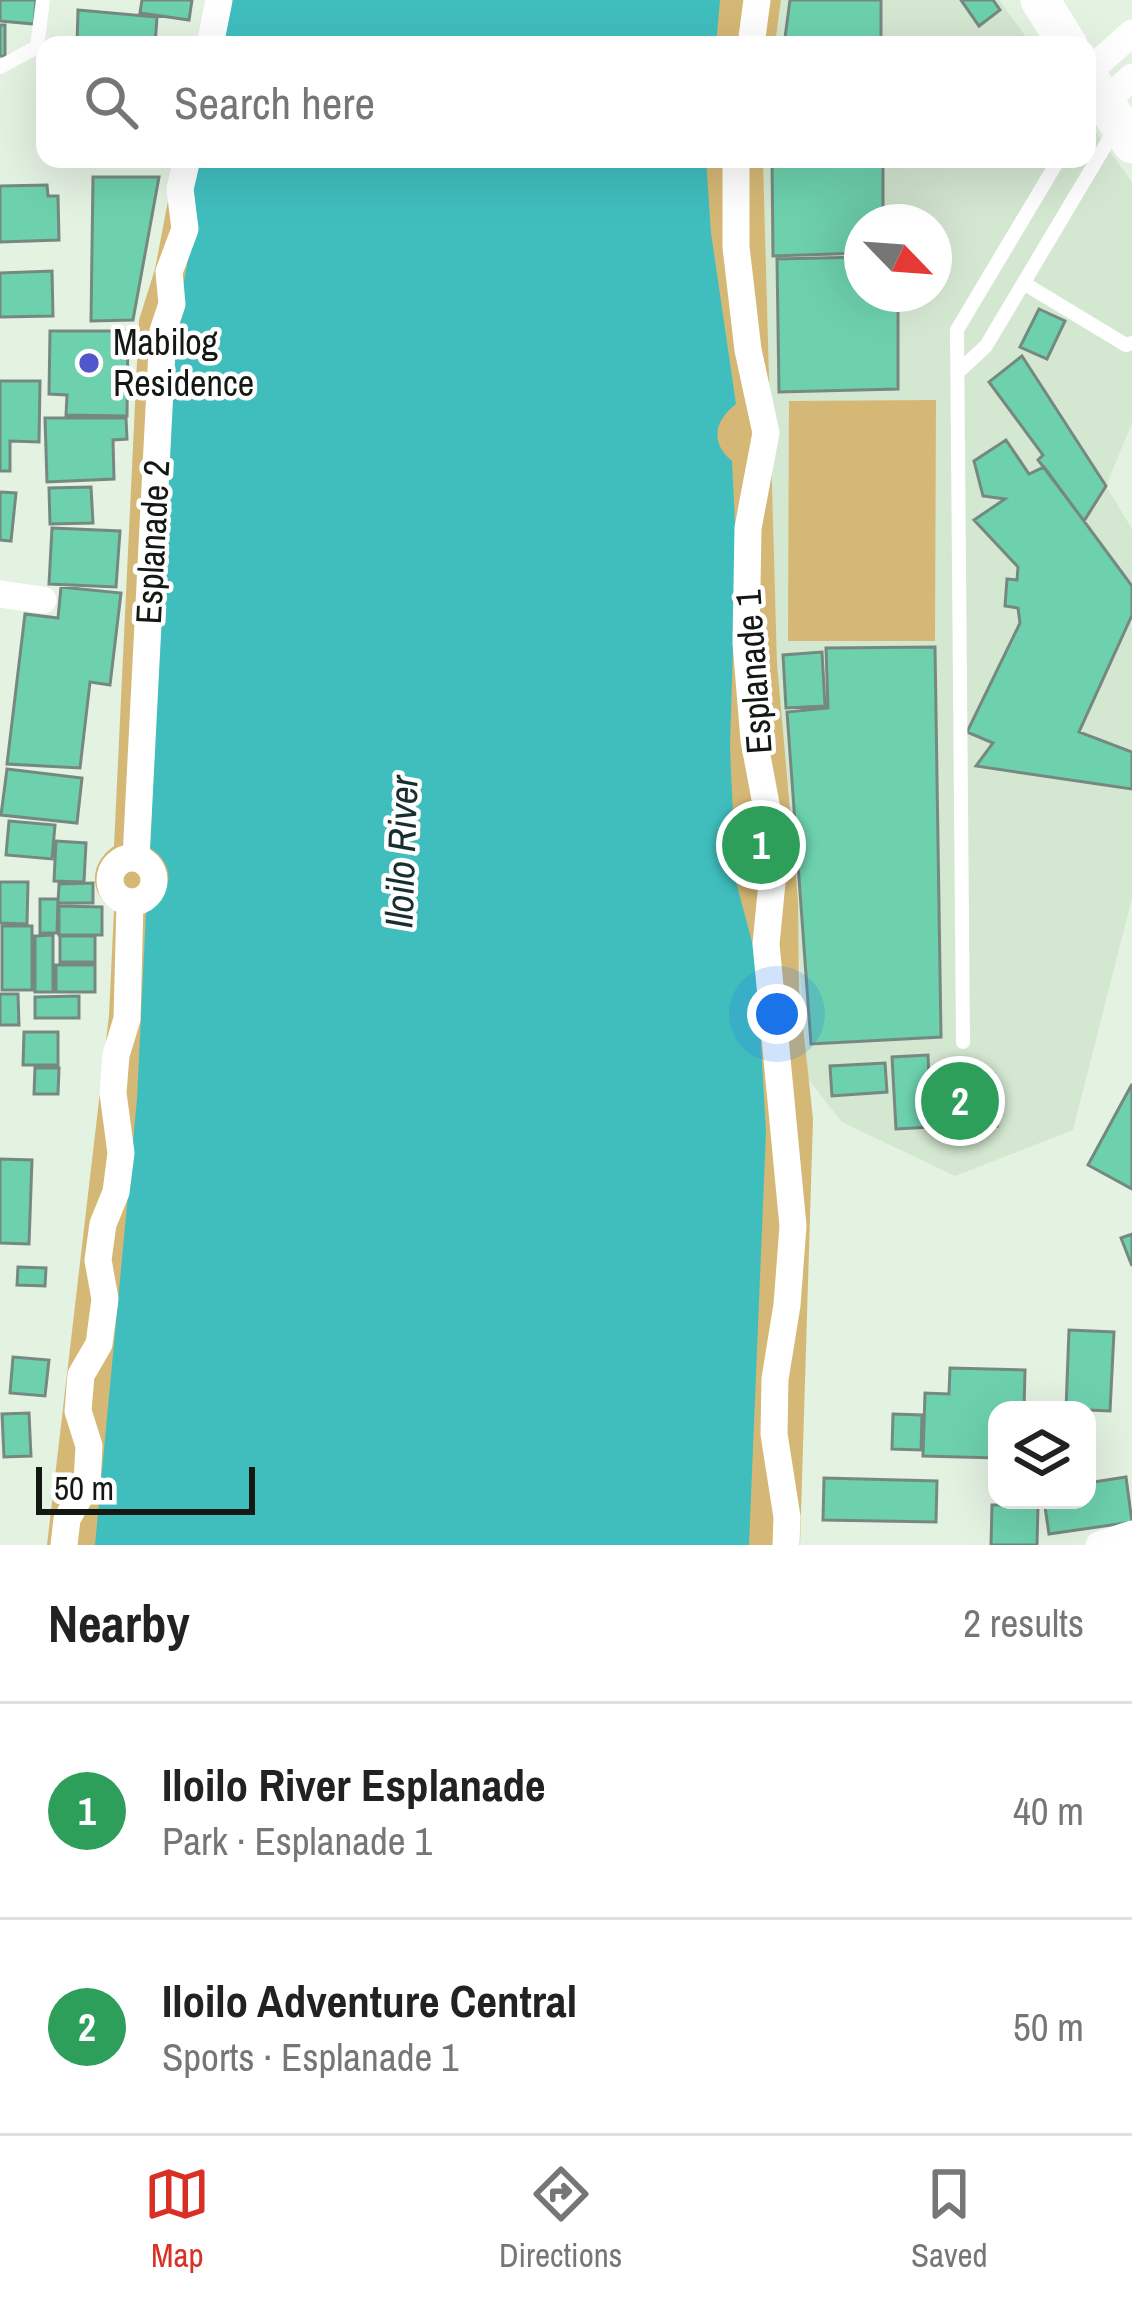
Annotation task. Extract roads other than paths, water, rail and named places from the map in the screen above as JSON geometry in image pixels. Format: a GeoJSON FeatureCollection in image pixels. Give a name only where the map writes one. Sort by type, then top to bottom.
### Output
{"type":"FeatureCollection","features":[{"type":"Feature","properties":{"kind":"main road"},"geometry":{"type":"LineString","coordinates":[[1040,0],[1062,36]]}},
{"type":"Feature","properties":{"kind":"street"},"geometry":{"type":"LineString","coordinates":[[212,36],[219,0]]}},
{"type":"Feature","properties":{"kind":"street"},"geometry":{"type":"LineString","coordinates":[[752,36],[757,0]]}},
{"type":"Feature","properties":{"kind":"street"},"geometry":{"type":"LineString","coordinates":[[1106,100],[1132,33]]}},
{"type":"Feature","properties":{"kind":"street","name":"Esplanade 2"},"geometry":{"type":"LineString","coordinates":[[64,1545],[67,1520],[87,1483],[89,1446],[78,1411],[81,1375],[99,1345],[105,1299],[98,1260],[121,1153],[113,1093],[116,1055],[127,1018],[130,903],[149,895],[154,880],[149,866],[136,858],[163,331],[172,304],[169,272],[185,229],[181,189],[185,168]]}},
{"type":"Feature","properties":{"kind":"street","name":"Esplanade 1"},"geometry":{"type":"LineString","coordinates":[[736,168],[736,247],[748,350],[766,433],[748,528],[746,643],[754,740],[776,852],[766,944],[793,1226],[775,1379],[774,1434],[787,1545]]}},
{"type":"Feature","properties":{"kind":"street"},"geometry":{"type":"LineString","coordinates":[[0,594],[44,600]]}},
{"type":"Feature","properties":{"kind":"street"},"geometry":{"type":"LineString","coordinates":[[1099,1545],[1132,1534]]}},
{"type":"Feature","properties":{"kind":"lane"},"geometry":{"type":"LineString","coordinates":[[39,36],[43,0]]}},
{"type":"Feature","properties":{"kind":"lane"},"geometry":{"type":"LineString","coordinates":[[0,67],[36,48]]}},
{"type":"Feature","properties":{"kind":"lane"},"geometry":{"type":"LineString","coordinates":[[963,1042],[957,330],[1053,168]]}},
{"type":"Feature","properties":{"kind":"lane"},"geometry":{"type":"LineString","coordinates":[[958,372],[986,346],[1025,284],[1076,168]]}},
{"type":"Feature","properties":{"kind":"lane"},"geometry":{"type":"LineString","coordinates":[[1025,284],[1126,345],[1132,343]]}},
{"type":"Feature","properties":{"kind":"water"},"geometry":{"type":"Polygon","coordinates":[[[229,0],[720,0],[717,36],[223,36],[229,0]]]}},
{"type":"Feature","properties":{"kind":"water","name":"Iloilo River"},"geometry":{"type":"Polygon","coordinates":[[[196,168],[707,168],[711,233],[736,404],[718,432],[720,447],[732,461],[736,544],[731,863],[756,957],[766,1132],[749,1545],[95,1545],[137,1099],[146,912],[162,898],[168,881],[165,863],[150,848],[174,334],[194,228],[196,168]]]}},
{"type":"Feature","properties":{"kind":"place","name":"Mabilog Residence"},"geometry":{"type":"Point","coordinates":[89,363]}},
{"type":"Feature","properties":{"kind":"place","name":"Iloilo River Esplanade"},"geometry":{"type":"Point","coordinates":[761,845]}},
{"type":"Feature","properties":{"kind":"place","name":"Iloilo Adventure Central"},"geometry":{"type":"Point","coordinates":[960,1101]}}]}
